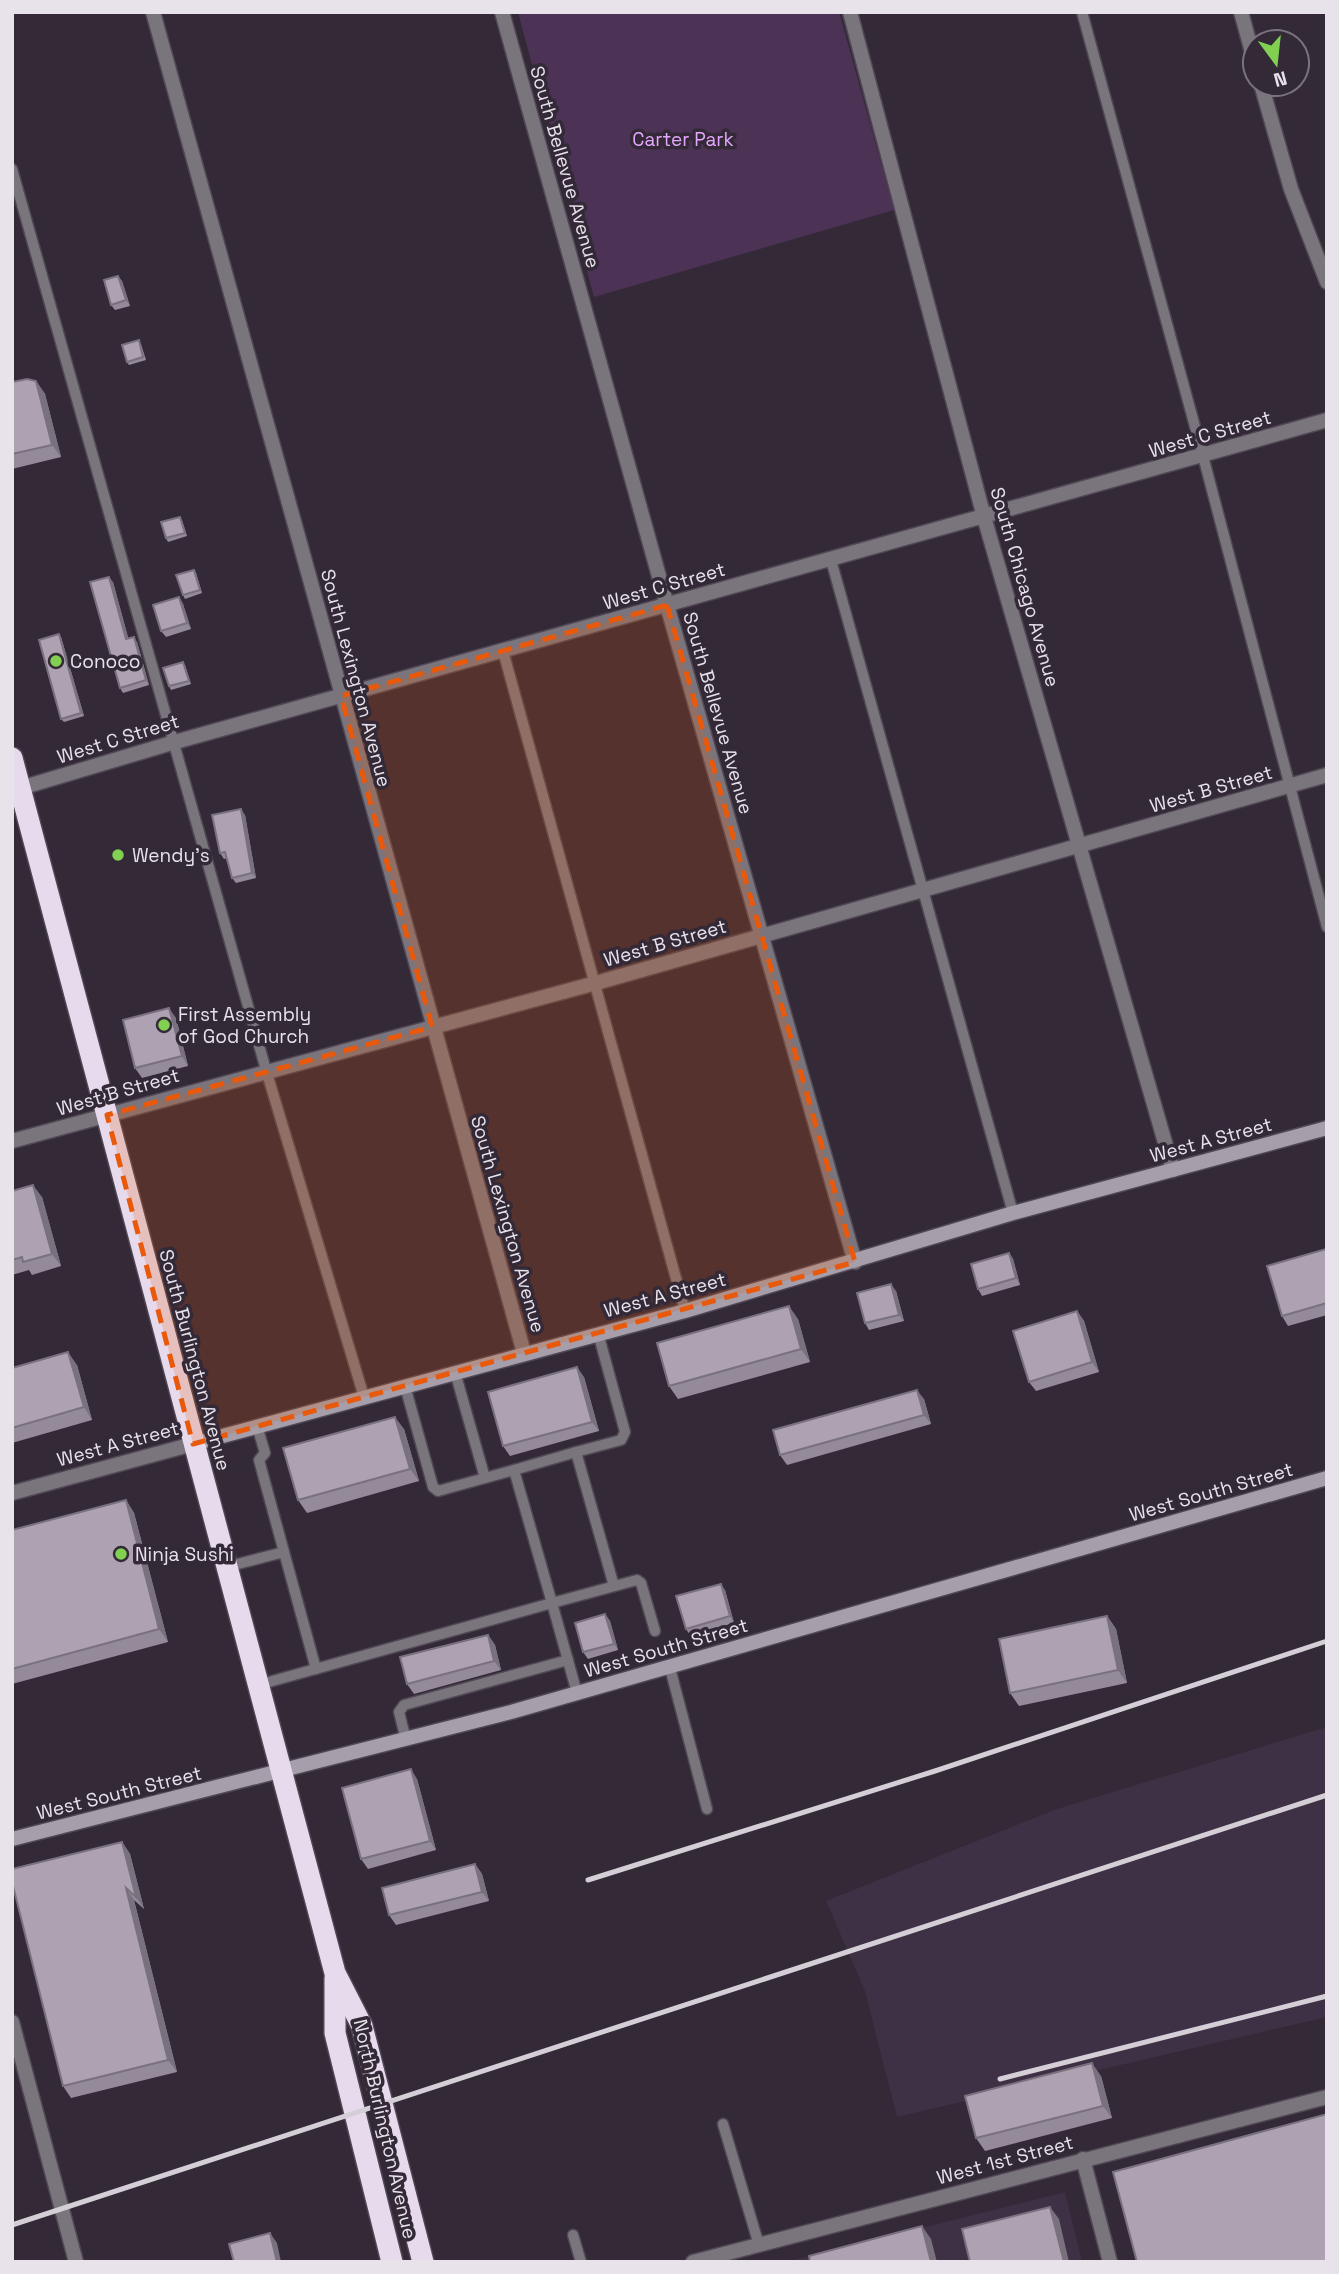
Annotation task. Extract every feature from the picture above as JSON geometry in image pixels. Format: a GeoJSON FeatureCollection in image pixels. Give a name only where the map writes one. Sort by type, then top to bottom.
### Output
{"type":"FeatureCollection","features":[{"type":"Feature","properties":{"kind":"highway","name":"South Burlington Avenue"},"geometry":{"type":"LineString","coordinates":[[12,758],[16,789],[107,1115],[335,1973]]}},
{"type":"Feature","properties":{"kind":"highway","name":"North Burlington Avenue"},"geometry":{"type":"LineString","coordinates":[[335,1973],[335,2033],[392,2262]]}},
{"type":"Feature","properties":{"kind":"highway","name":"North Burlington Avenue"},"geometry":{"type":"LineString","coordinates":[[335,1973],[362,2026],[423,2262]]}},
{"type":"Feature","properties":{"kind":"street","name":"South Lexington Avenue"},"geometry":{"type":"LineString","coordinates":[[153,12],[524,1353]]}},
{"type":"Feature","properties":{"kind":"street","name":"South Bellevue Avenue"},"geometry":{"type":"LineString","coordinates":[[502,12],[667,606],[855,1262]]}},
{"type":"Feature","properties":{"kind":"street","name":"South Chicago Avenue"},"geometry":{"type":"LineString","coordinates":[[850,12],[984,517],[1173,1170]]}},
{"type":"Feature","properties":{"kind":"street"},"geometry":{"type":"LineString","coordinates":[[1265,98],[1291,190],[1327,282]]}},
{"type":"Feature","properties":{"kind":"street","name":"West C Street"},"geometry":{"type":"LineString","coordinates":[[16,789],[175,742],[1327,420]]}},
{"type":"Feature","properties":{"kind":"street","name":"West B Street"},"geometry":{"type":"LineString","coordinates":[[12,1142],[266,1070],[596,983],[1327,775]]}},
{"type":"Feature","properties":{"kind":"street","name":"West A Street"},"geometry":{"type":"LineString","coordinates":[[12,1493],[685,1311],[1013,1213],[1327,1128]]}},
{"type":"Feature","properties":{"kind":"street","name":"West South Street"},"geometry":{"type":"LineString","coordinates":[[12,1839],[406,1740],[670,1668],[1327,1478]]}},
{"type":"Feature","properties":{"kind":"street"},"geometry":{"type":"LineString","coordinates":[[12,2022],[76,2262]]}},
{"type":"Feature","properties":{"kind":"street","name":"West 1st Street"},"geometry":{"type":"LineString","coordinates":[[693,2262],[1327,2097]]}},
{"type":"Feature","properties":{"kind":"street"},"geometry":{"type":"LineString","coordinates":[[1083,2159],[1110,2262]]}},
{"type":"Feature","properties":{"kind":"street"},"geometry":{"type":"LineString","coordinates":[[757,2245],[760,2262]]}},
{"type":"Feature","properties":{"kind":"lane"},"geometry":{"type":"LineString","coordinates":[[1082,12],[1327,927]]}},
{"type":"Feature","properties":{"kind":"lane"},"geometry":{"type":"LineString","coordinates":[[12,169],[266,1070],[364,1397]]}},
{"type":"Feature","properties":{"kind":"lane"},"geometry":{"type":"LineString","coordinates":[[831,560],[1013,1213]]}},
{"type":"Feature","properties":{"kind":"lane"},"geometry":{"type":"LineString","coordinates":[[503,651],[685,1311]]}},
{"type":"Feature","properties":{"kind":"lane"},"geometry":{"type":"LineString","coordinates":[[405,1385],[433,1487],[438,1491],[621,1440],[625,1432],[598,1334]]}},
{"type":"Feature","properties":{"kind":"lane"},"geometry":{"type":"LineString","coordinates":[[455,1372],[485,1478]]}},
{"type":"Feature","properties":{"kind":"lane"},"geometry":{"type":"LineString","coordinates":[[257,1426],[265,1453],[259,1460],[316,1669]]}},
{"type":"Feature","properties":{"kind":"lane"},"geometry":{"type":"LineString","coordinates":[[576,1452],[614,1586]]}},
{"type":"Feature","properties":{"kind":"lane"},"geometry":{"type":"LineString","coordinates":[[514,1470],[577,1693]]}},
{"type":"Feature","properties":{"kind":"lane"},"geometry":{"type":"LineString","coordinates":[[226,1567],[284,1552]]}},
{"type":"Feature","properties":{"kind":"lane"},"geometry":{"type":"LineString","coordinates":[[258,1685],[637,1580],[642,1583],[654,1631]]}},
{"type":"Feature","properties":{"kind":"lane"},"geometry":{"type":"LineString","coordinates":[[406,1740],[399,1712],[404,1705],[568,1660]]}},
{"type":"Feature","properties":{"kind":"lane"},"geometry":{"type":"LineString","coordinates":[[670,1668],[707,1809]]}},
{"type":"Feature","properties":{"kind":"lane"},"geometry":{"type":"LineString","coordinates":[[723,2124],[757,2245]]}},
{"type":"Feature","properties":{"kind":"lane"},"geometry":{"type":"LineString","coordinates":[[573,2235],[581,2262]]}},
{"type":"Feature","properties":{"kind":"highlighted area"},"geometry":{"type":"Polygon","coordinates":[[[667,605],[855,1262],[193,1444],[107,1115],[432,1027],[341,696],[667,605]]]}},
{"type":"Feature","properties":{"kind":"shaded area"},"geometry":{"type":"Polygon","coordinates":[[[1327,1727],[1327,2017],[897,2117],[865,1991],[826,1901],[1057,1809],[1327,1727]]]}},
{"type":"Feature","properties":{"kind":"shaded area"},"geometry":{"type":"Polygon","coordinates":[[[1065,2192],[1082,2262],[785,2262],[1065,2192]]]}},
{"type":"Feature","properties":{"kind":"green space","name":"Carter Park"},"geometry":{"type":"Polygon","coordinates":[[[518,12],[839,12],[894,210],[594,297],[518,12]]]}},
{"type":"Feature","properties":{"kind":"building"},"geometry":{"type":"Polygon","coordinates":[[[118,276],[126,300],[111,305],[104,280],[118,276]]]}},
{"type":"Feature","properties":{"kind":"building"},"geometry":{"type":"Polygon","coordinates":[[[139,340],[143,357],[127,362],[122,345],[139,340]]]}},
{"type":"Feature","properties":{"kind":"building"},"geometry":{"type":"Polygon","coordinates":[[[27,379],[36,381],[52,445],[12,454],[12,382],[27,379]]]}},
{"type":"Feature","properties":{"kind":"building"},"geometry":{"type":"Polygon","coordinates":[[[180,517],[185,533],[166,538],[161,522],[180,517]]]}},
{"type":"Feature","properties":{"kind":"building"},"geometry":{"type":"Polygon","coordinates":[[[194,570],[200,590],[183,595],[176,575],[194,570]]]}},
{"type":"Feature","properties":{"kind":"building"},"geometry":{"type":"Polygon","coordinates":[[[109,577],[126,639],[134,637],[146,680],[120,688],[90,582],[109,577]]]}},
{"type":"Feature","properties":{"kind":"building"},"geometry":{"type":"Polygon","coordinates":[[[179,597],[187,623],[161,631],[153,605],[179,597]]]}},
{"type":"Feature","properties":{"kind":"building"},"geometry":{"type":"Polygon","coordinates":[[[59,634],[81,713],[61,719],[39,640],[59,634]]]}},
{"type":"Feature","properties":{"kind":"building"},"geometry":{"type":"Polygon","coordinates":[[[183,662],[189,681],[169,686],[163,668],[183,662]]]}},
{"type":"Feature","properties":{"kind":"building"},"geometry":{"type":"Polygon","coordinates":[[[241,809],[252,873],[232,878],[225,852],[220,853],[212,815],[241,809]]]}},
{"type":"Feature","properties":{"kind":"building"},"geometry":{"type":"Polygon","coordinates":[[[169,1008],[182,1056],[135,1068],[123,1020],[169,1008]]]}},
{"type":"Feature","properties":{"kind":"building"},"geometry":{"type":"Polygon","coordinates":[[[33,1185],[52,1254],[23,1262],[22,1257],[12,1260],[12,1191],[33,1185]]]}},
{"type":"Feature","properties":{"kind":"building"},"geometry":{"type":"Polygon","coordinates":[[[1326,1249],[1327,1303],[1282,1316],[1267,1266],[1326,1249]]]}},
{"type":"Feature","properties":{"kind":"building"},"geometry":{"type":"Polygon","coordinates":[[[1009,1253],[1016,1278],[978,1289],[971,1264],[1009,1253]]]}},
{"type":"Feature","properties":{"kind":"building"},"geometry":{"type":"Polygon","coordinates":[[[891,1284],[899,1315],[865,1323],[857,1293],[891,1284]]]}},
{"type":"Feature","properties":{"kind":"building"},"geometry":{"type":"Polygon","coordinates":[[[789,1306],[801,1349],[669,1386],[657,1343],[789,1306]]]}},
{"type":"Feature","properties":{"kind":"building"},"geometry":{"type":"Polygon","coordinates":[[[1077,1311],[1092,1362],[1029,1382],[1013,1331],[1077,1311]]]}},
{"type":"Feature","properties":{"kind":"building"},"geometry":{"type":"Polygon","coordinates":[[[68,1352],[84,1407],[12,1428],[12,1368],[68,1352]]]}},
{"type":"Feature","properties":{"kind":"building"},"geometry":{"type":"Polygon","coordinates":[[[577,1367],[592,1422],[503,1446],[488,1392],[577,1367]]]}},
{"type":"Feature","properties":{"kind":"building"},"geometry":{"type":"Polygon","coordinates":[[[917,1390],[924,1415],[780,1455],[773,1430],[917,1390]]]}},
{"type":"Feature","properties":{"kind":"building"},"geometry":{"type":"Polygon","coordinates":[[[395,1417],[410,1469],[298,1500],[283,1448],[395,1417]]]}},
{"type":"Feature","properties":{"kind":"building"},"geometry":{"type":"Polygon","coordinates":[[[126,1500],[159,1629],[12,1669],[12,1530],[126,1500]]]}},
{"type":"Feature","properties":{"kind":"building"},"geometry":{"type":"Polygon","coordinates":[[[721,1584],[730,1616],[686,1629],[676,1596],[721,1584]]]}},
{"type":"Feature","properties":{"kind":"building"},"geometry":{"type":"Polygon","coordinates":[[[605,1614],[614,1644],[583,1652],[575,1623],[605,1614]]]}},
{"type":"Feature","properties":{"kind":"building"},"geometry":{"type":"Polygon","coordinates":[[[1107,1616],[1118,1670],[1010,1693],[999,1639],[1107,1616]]]}},
{"type":"Feature","properties":{"kind":"building"},"geometry":{"type":"Polygon","coordinates":[[[488,1635],[494,1661],[407,1684],[400,1657],[488,1635]]]}},
{"type":"Feature","properties":{"kind":"building"},"geometry":{"type":"Polygon","coordinates":[[[411,1769],[430,1841],[361,1859],[342,1788],[411,1769]]]}},
{"type":"Feature","properties":{"kind":"building"},"geometry":{"type":"Polygon","coordinates":[[[122,1842],[136,1897],[126,1888],[168,2060],[63,2086],[12,1882],[12,1869],[122,1842]]]}},
{"type":"Feature","properties":{"kind":"building"},"geometry":{"type":"Polygon","coordinates":[[[475,1864],[482,1892],[389,1915],[382,1888],[475,1864]]]}},
{"type":"Feature","properties":{"kind":"building"},"geometry":{"type":"Polygon","coordinates":[[[1092,2063],[1103,2106],[976,2138],[965,2096],[1092,2063]]]}},
{"type":"Feature","properties":{"kind":"building"},"geometry":{"type":"Polygon","coordinates":[[[1327,2114],[1327,2262],[1137,2262],[1113,2172],[1327,2114]]]}},
{"type":"Feature","properties":{"kind":"building"},"geometry":{"type":"Polygon","coordinates":[[[1050,2207],[1064,2262],[970,2262],[962,2229],[1050,2207]]]}},
{"type":"Feature","properties":{"kind":"building"},"geometry":{"type":"Polygon","coordinates":[[[922,2226],[931,2262],[810,2262],[809,2256],[922,2226]]]}},
{"type":"Feature","properties":{"kind":"building"},"geometry":{"type":"Polygon","coordinates":[[[270,2233],[277,2262],[234,2262],[229,2244],[270,2233]]]}},
{"type":"Feature","properties":{"kind":"railway"},"geometry":{"type":"LineString","coordinates":[[588,1880],[935,1771],[1327,1641]]}},
{"type":"Feature","properties":{"kind":"railway"},"geometry":{"type":"LineString","coordinates":[[12,2225],[1327,1795]]}},
{"type":"Feature","properties":{"kind":"railway"},"geometry":{"type":"LineString","coordinates":[[1000,2079],[1327,1996]]}},
{"type":"Feature","properties":{"kind":"place","name":"Conoco"},"geometry":{"type":"Point","coordinates":[56,661]}},
{"type":"Feature","properties":{"kind":"place","name":"Wendy's"},"geometry":{"type":"Point","coordinates":[118,855]}},
{"type":"Feature","properties":{"kind":"place","name":"First Assembly of God Church"},"geometry":{"type":"Point","coordinates":[164,1025]}},
{"type":"Feature","properties":{"kind":"place","name":"Ninja Sushi"},"geometry":{"type":"Point","coordinates":[121,1554]}}]}
